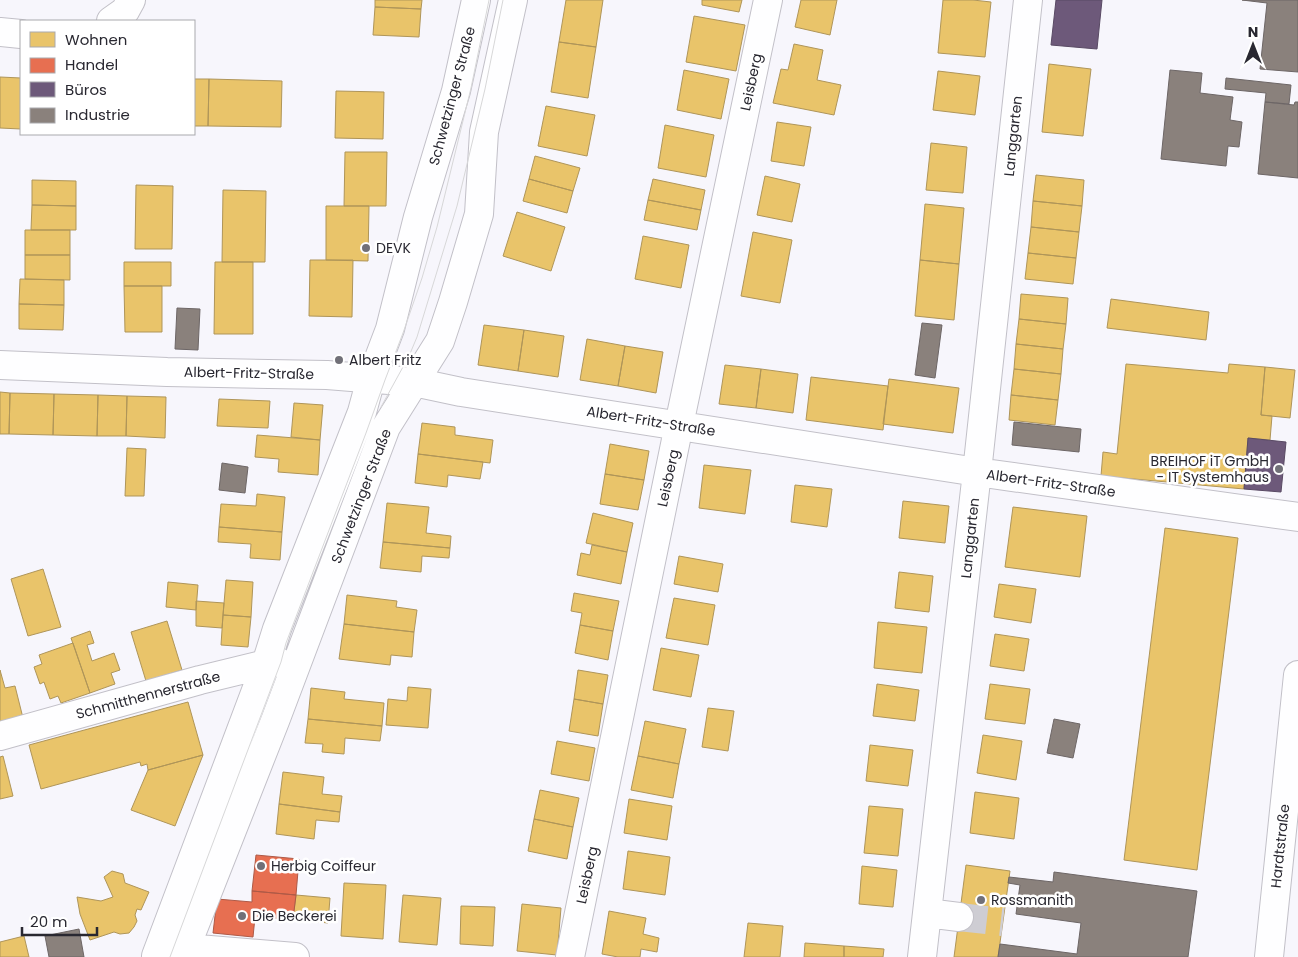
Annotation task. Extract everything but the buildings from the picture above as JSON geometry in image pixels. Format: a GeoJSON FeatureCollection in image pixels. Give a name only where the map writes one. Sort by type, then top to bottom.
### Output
{"type":"FeatureCollection","features":[{"type":"Feature","properties":{"kind":"street"},"geometry":{"type":"LineString","coordinates":[[112,20],[125,11],[131,0]]}},
{"type":"Feature","properties":{"kind":"street","name":"Schwetzinger Straße"},"geometry":{"type":"LineString","coordinates":[[169,954],[278,629],[362,412],[371,379],[390,329],[418,217],[456,90],[476,0]]}},
{"type":"Feature","properties":{"kind":"street","name":"Schwetzinger Straße"},"geometry":{"type":"LineString","coordinates":[[169,954],[272,730],[386,427],[440,341],[478,214],[484,132],[513,0]]}},
{"type":"Feature","properties":{"kind":"street","name":"Leisberg"},"geometry":{"type":"LineString","coordinates":[[570,957],[768,0]]}},
{"type":"Feature","properties":{"kind":"street","name":"Langgarten"},"geometry":{"type":"LineString","coordinates":[[922,957],[1028,0]]}},
{"type":"Feature","properties":{"kind":"street"},"geometry":{"type":"LineString","coordinates":[[0,32],[20,34]]}},
{"type":"Feature","properties":{"kind":"street","name":"Albert-Fritz-Straße"},"geometry":{"type":"LineString","coordinates":[[0,365],[167,372],[327,375],[414,382],[461,392],[977,472],[1298,517]]}},
{"type":"Feature","properties":{"kind":"street","name":"Schmitthennerstraße"},"geometry":{"type":"LineString","coordinates":[[0,736],[200,680],[266,664],[297,662]]}},
{"type":"Feature","properties":{"kind":"street","name":"Hardtstraße"},"geometry":{"type":"LineString","coordinates":[[1269,957],[1298,675]]}},
{"type":"Feature","properties":{"kind":"street"},"geometry":{"type":"LineString","coordinates":[[927,913],[960,916]]}},
{"type":"Feature","properties":{"kind":"street"},"geometry":{"type":"LineString","coordinates":[[169,954],[295,957]]}},
{"type":"Feature","properties":{"kind":"tunnel"},"geometry":{"type":"LineString","coordinates":[[959,917],[1003,922]]}},
{"type":"Feature","properties":{"kind":"tram line"},"geometry":{"type":"LineString","coordinates":[[170,957],[422,278],[437,227],[471,88],[489,0]]}},
{"type":"Feature","properties":{"kind":"tram line"},"geometry":{"type":"LineString","coordinates":[[381,407],[409,356],[417,337],[457,206],[485,89],[503,0]]}},
{"type":"Feature","properties":{"kind":"place","name":"DEVK"},"geometry":{"type":"Point","coordinates":[366,248]}},
{"type":"Feature","properties":{"kind":"place","name":"Albert Fritz"},"geometry":{"type":"Point","coordinates":[339,360]}},
{"type":"Feature","properties":{"kind":"place","name":"BREIHOF iT GmbH - IT Systemhaus"},"geometry":{"type":"Point","coordinates":[1279,469]}},
{"type":"Feature","properties":{"kind":"place","name":"Herbig Coiffeur"},"geometry":{"type":"Point","coordinates":[261,866]}},
{"type":"Feature","properties":{"kind":"place","name":"Rossmanith"},"geometry":{"type":"Point","coordinates":[981,900]}},
{"type":"Feature","properties":{"kind":"place","name":"Die Beckerei"},"geometry":{"type":"Point","coordinates":[242,916]}}]}
